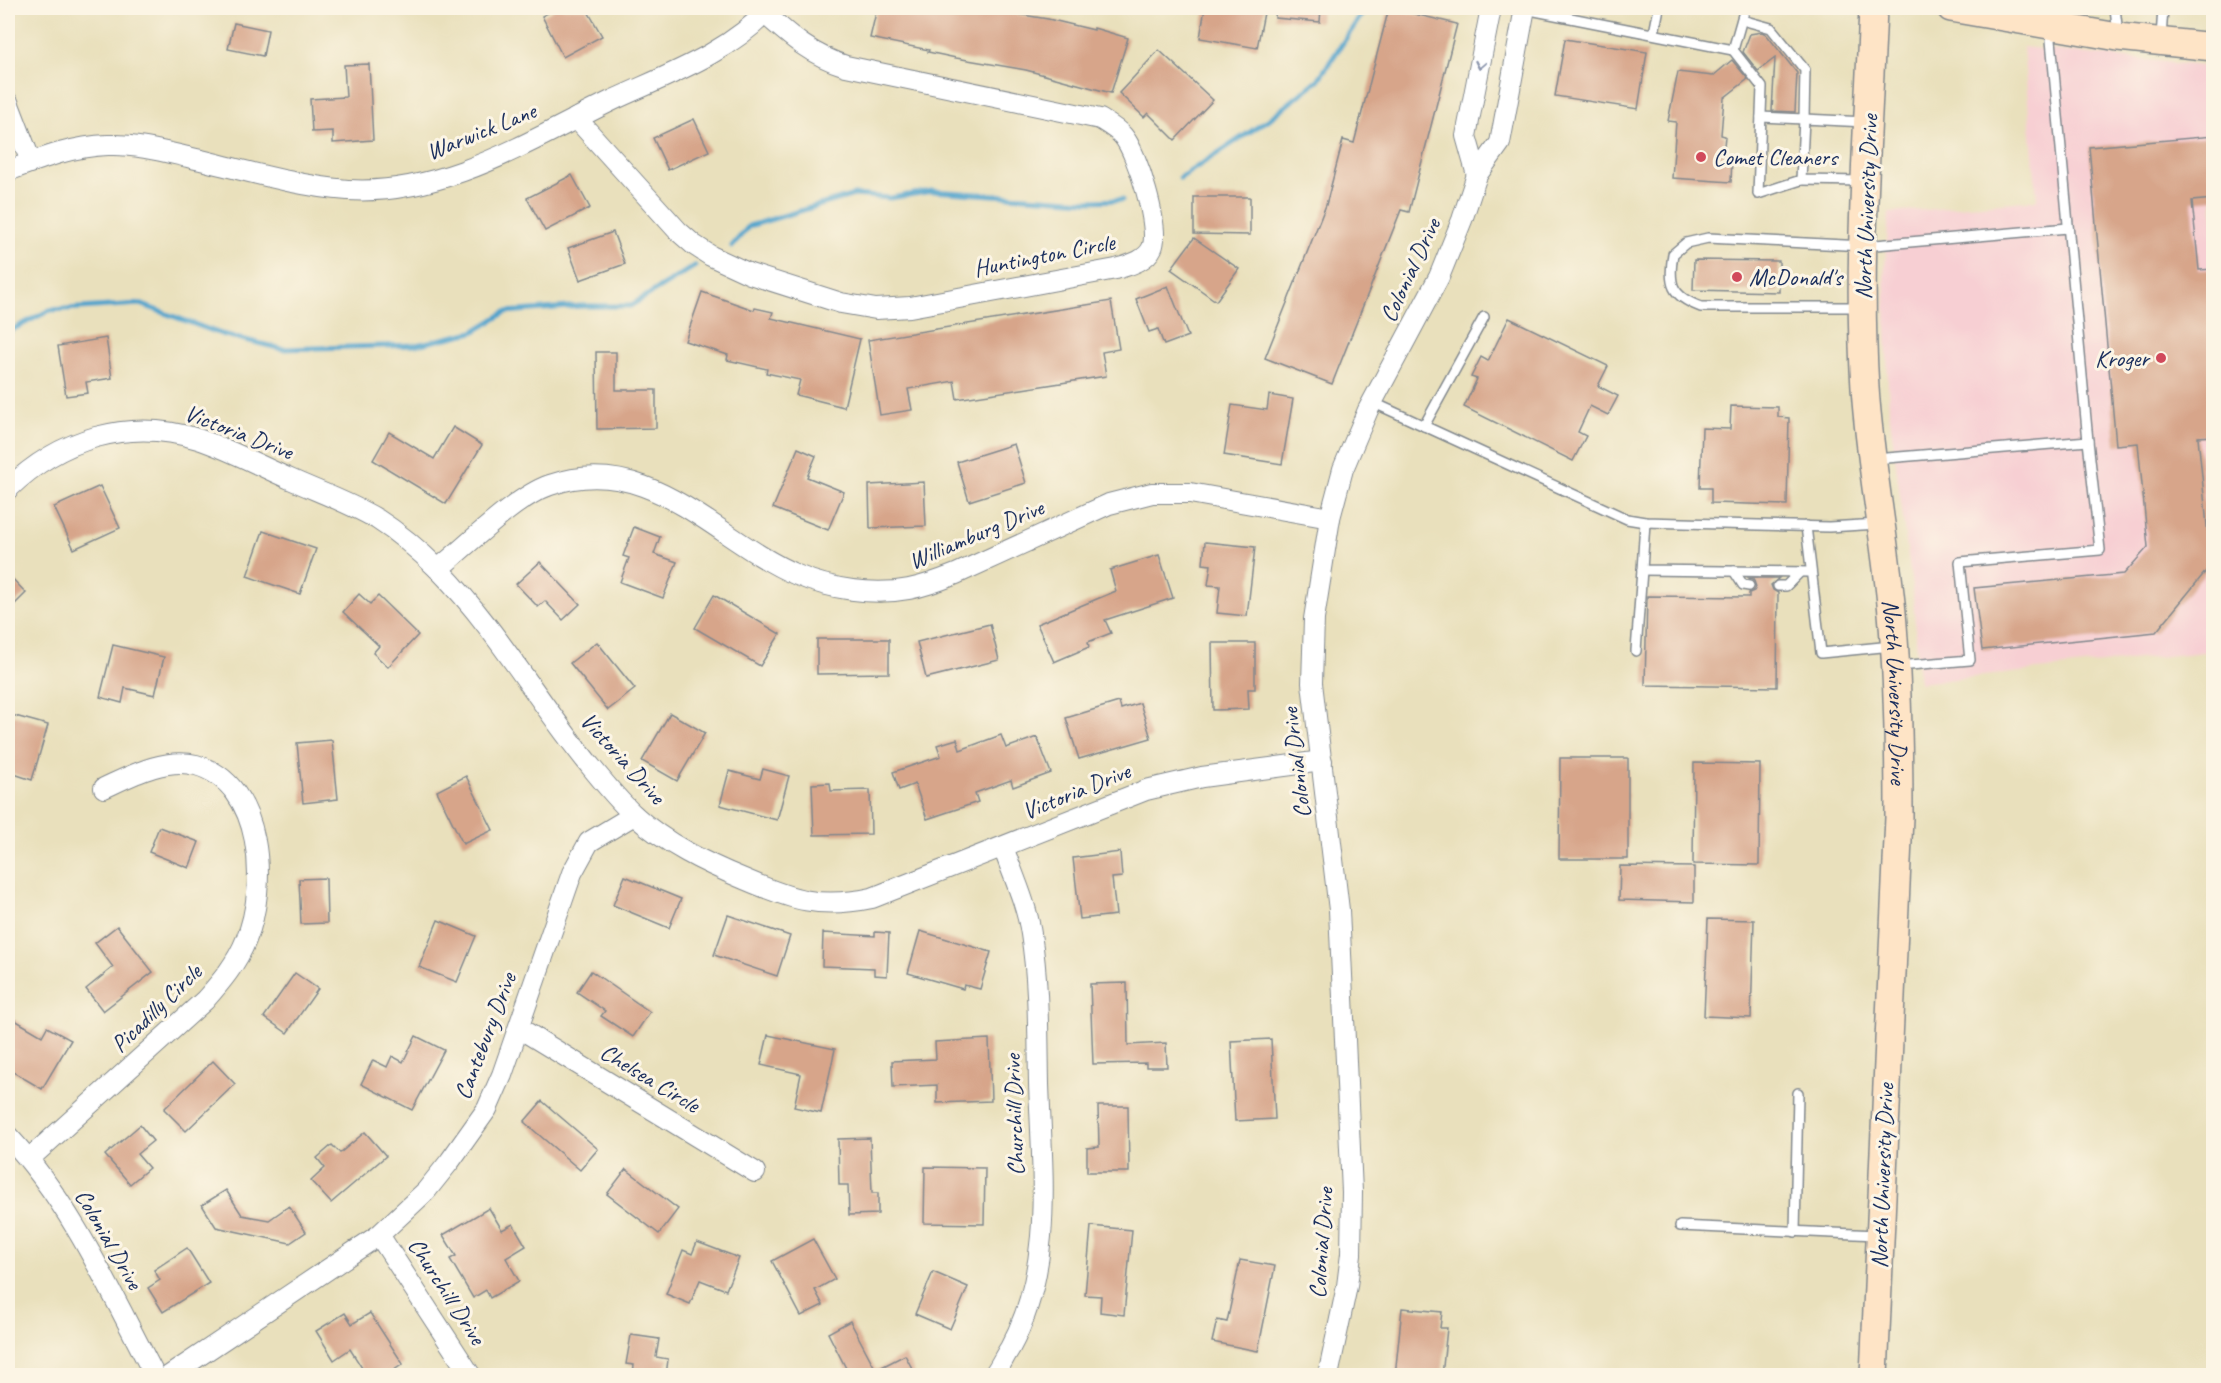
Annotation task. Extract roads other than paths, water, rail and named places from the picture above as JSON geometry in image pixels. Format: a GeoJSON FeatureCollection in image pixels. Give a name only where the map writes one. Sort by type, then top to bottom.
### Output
{"type":"FeatureCollection","features":[{"type":"Feature","properties":{"kind":"main road","name":"North University Drive"},"geometry":{"type":"LineString","coordinates":[[1873,8],[1864,246],[1865,389],[1895,656],[1899,729],[1899,817],[1874,1376]]}},
{"type":"Feature","properties":{"kind":"main road"},"geometry":{"type":"LineString","coordinates":[[1951,8],[2118,37],[2214,47]]}},
{"type":"Feature","properties":{"kind":"street"},"geometry":{"type":"LineString","coordinates":[[1477,175],[1466,136],[1491,8]]}},
{"type":"Feature","properties":{"kind":"street","name":"Colonial Drive"},"geometry":{"type":"LineString","coordinates":[[1328,1376],[1347,1286],[1351,1254],[1352,1192],[1342,950],[1314,699],[1312,654],[1320,576],[1330,518],[1343,469],[1372,402],[1439,277],[1477,175],[1500,143],[1525,8]]}},
{"type":"Feature","properties":{"kind":"street","name":"Warwick Lane"},"geometry":{"type":"LineString","coordinates":[[8,171],[88,146],[135,146],[325,188],[376,190],[403,187],[487,162],[724,47],[754,25],[767,10]]}},
{"type":"Feature","properties":{"kind":"street","name":"Huntington Circle"},"geometry":{"type":"LineString","coordinates":[[576,118],[663,216],[694,245],[740,270],[841,303],[876,309],[910,307],[1116,268],[1134,263],[1152,248],[1154,226],[1139,167],[1131,148],[1114,127],[1100,119],[846,66],[828,60],[812,53],[795,40],[767,10]]}},
{"type":"Feature","properties":{"kind":"street"},"geometry":{"type":"LineString","coordinates":[[8,102],[31,162]]}},
{"type":"Feature","properties":{"kind":"street","name":"Victoria Drive"},"geometry":{"type":"LineString","coordinates":[[8,489],[40,461],[80,441],[120,431],[141,430],[173,433],[201,440],[359,509],[399,535],[438,569],[495,636],[573,746],[634,815],[681,849],[709,864],[791,898],[820,903],[847,903],[873,898],[1155,787],[1202,777],[1322,761]]}},
{"type":"Feature","properties":{"kind":"street","name":"Williamburg Drive"},"geometry":{"type":"LineString","coordinates":[[438,569],[531,494],[550,485],[592,478],[630,481],[651,487],[678,501],[790,571],[824,584],[854,590],[908,589],[933,582],[956,574],[1109,504],[1152,493],[1190,493],[1330,518]]}},
{"type":"Feature","properties":{"kind":"street","name":"Picadilly Circle"},"geometry":{"type":"LineString","coordinates":[[29,1158],[205,1000],[221,982],[246,942],[258,899],[258,859],[251,824],[227,784],[196,765],[180,764],[155,767],[104,788]]}},
{"type":"Feature","properties":{"kind":"street","name":"Cantebury Drive"},"geometry":{"type":"LineString","coordinates":[[169,1376],[380,1235],[426,1191],[469,1136],[490,1100],[519,1029],[580,855],[589,842],[634,815]]}},
{"type":"Feature","properties":{"kind":"street","name":"Churchill Drive"},"geometry":{"type":"LineString","coordinates":[[993,1376],[1013,1342],[1033,1289],[1038,1263],[1042,1205],[1034,954],[1027,915],[1003,847]]}},
{"type":"Feature","properties":{"kind":"street","name":"Chelsea Circle"},"geometry":{"type":"LineString","coordinates":[[519,1029],[755,1172]]}},
{"type":"Feature","properties":{"kind":"street","name":"Colonial Drive"},"geometry":{"type":"LineString","coordinates":[[8,1136],[29,1158],[88,1249],[155,1376]]}},
{"type":"Feature","properties":{"kind":"street","name":"Churchill Drive"},"geometry":{"type":"LineString","coordinates":[[380,1235],[471,1376]]}},
{"type":"Feature","properties":{"kind":"lane"},"geometry":{"type":"LineString","coordinates":[[1525,8],[1733,50],[1762,87],[1758,194],[1801,180],[1866,182]]}},
{"type":"Feature","properties":{"kind":"lane"},"geometry":{"type":"LineString","coordinates":[[1654,33],[1659,8]]}},
{"type":"Feature","properties":{"kind":"lane"},"geometry":{"type":"LineString","coordinates":[[1733,50],[1746,8]]}},
{"type":"Feature","properties":{"kind":"lane"},"geometry":{"type":"LineString","coordinates":[[2115,8],[2118,37]]}},
{"type":"Feature","properties":{"kind":"lane"},"geometry":{"type":"LineString","coordinates":[[2161,41],[2163,8]]}},
{"type":"Feature","properties":{"kind":"lane"},"geometry":{"type":"LineString","coordinates":[[1742,20],[1771,28],[1805,70],[1801,180]]}},
{"type":"Feature","properties":{"kind":"lane"},"geometry":{"type":"LineString","coordinates":[[1806,526],[1821,653],[1970,660],[1960,562],[2100,550],[2050,26]]}},
{"type":"Feature","properties":{"kind":"lane"},"geometry":{"type":"LineString","coordinates":[[1761,117],[1868,122]]}},
{"type":"Feature","properties":{"kind":"lane"},"geometry":{"type":"LineString","coordinates":[[1863,307],[1701,307],[1684,301],[1674,291],[1670,272],[1673,254],[1686,243],[1708,238],[1864,246],[2068,228]]}},
{"type":"Feature","properties":{"kind":"lane"},"geometry":{"type":"LineString","coordinates":[[1424,426],[1484,317]]}},
{"type":"Feature","properties":{"kind":"lane"},"geometry":{"type":"LineString","coordinates":[[1372,402],[1627,519],[1644,522],[1806,526],[1881,524]]}},
{"type":"Feature","properties":{"kind":"lane"},"geometry":{"type":"LineString","coordinates":[[1873,459],[2088,441]]}},
{"type":"Feature","properties":{"kind":"lane"},"geometry":{"type":"LineString","coordinates":[[1636,651],[1644,522]]}},
{"type":"Feature","properties":{"kind":"lane"},"geometry":{"type":"LineString","coordinates":[[1642,570],[1810,572]]}},
{"type":"Feature","properties":{"kind":"lane"},"geometry":{"type":"LineString","coordinates":[[1734,571],[1743,585],[1749,586]]}},
{"type":"Feature","properties":{"kind":"lane"},"geometry":{"type":"LineString","coordinates":[[1778,586],[1786,586],[1800,572]]}},
{"type":"Feature","properties":{"kind":"lane"},"geometry":{"type":"LineString","coordinates":[[1795,1232],[1798,1092]]}},
{"type":"Feature","properties":{"kind":"lane"},"geometry":{"type":"LineString","coordinates":[[1680,1226],[1880,1235]]}},
{"type":"Feature","properties":{"kind":"waterway"},"geometry":{"type":"LineString","coordinates":[[1180,178],[1268,120],[1318,80],[1366,8]]}},
{"type":"Feature","properties":{"kind":"waterway"},"geometry":{"type":"LineString","coordinates":[[732,246],[749,226],[854,195],[890,198],[932,191],[1087,201],[1122,200]]}},
{"type":"Feature","properties":{"kind":"waterway"},"geometry":{"type":"LineString","coordinates":[[8,332],[50,310],[140,304],[221,334],[282,349],[416,345],[473,332],[506,312],[582,306],[630,306],[695,266]]}},
{"type":"Feature","properties":{"kind":"place","name":"Comet Cleaners"},"geometry":{"type":"Point","coordinates":[1701,157]}},
{"type":"Feature","properties":{"kind":"place","name":"McDonald's"},"geometry":{"type":"Point","coordinates":[1737,277]}},
{"type":"Feature","properties":{"kind":"place","name":"Kroger"},"geometry":{"type":"Point","coordinates":[2161,358]}}]}
